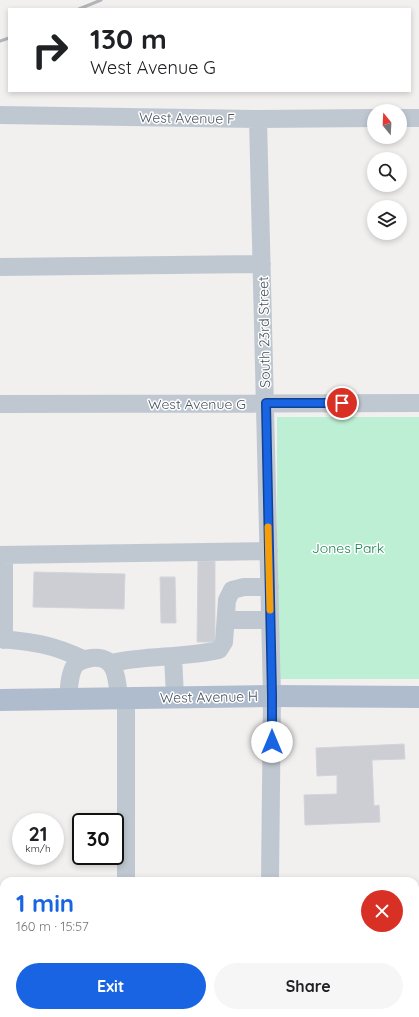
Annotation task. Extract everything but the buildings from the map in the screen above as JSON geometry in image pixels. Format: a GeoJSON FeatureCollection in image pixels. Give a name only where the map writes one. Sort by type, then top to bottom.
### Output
{"type":"FeatureCollection","features":[{"type":"Feature","properties":{"kind":"main road","name":"West Avenue H"},"geometry":{"type":"LineString","coordinates":[[0,700],[272,696],[419,697]]}},
{"type":"Feature","properties":{"kind":"street","name":"West Avenue F"},"geometry":{"type":"LineString","coordinates":[[0,115],[258,119],[367,118]]}},
{"type":"Feature","properties":{"kind":"street"},"geometry":{"type":"LineString","coordinates":[[407,118],[419,118]]}},
{"type":"Feature","properties":{"kind":"street","name":"South 23rd Street"},"geometry":{"type":"LineString","coordinates":[[258,119],[272,696],[270,877]]}},
{"type":"Feature","properties":{"kind":"street"},"geometry":{"type":"LineString","coordinates":[[0,267],[262,264]]}},
{"type":"Feature","properties":{"kind":"street","name":"West Avenue G"},"geometry":{"type":"LineString","coordinates":[[0,404],[419,403]]}},
{"type":"Feature","properties":{"kind":"street"},"geometry":{"type":"LineString","coordinates":[[126,877],[122,698],[116,673],[111,663],[104,659],[83,659],[61,649],[44,644],[2,639],[2,555],[269,552]]}},
{"type":"Feature","properties":{"kind":"street"},"geometry":{"type":"LineString","coordinates":[[111,663],[131,658],[202,654],[219,650],[224,642],[227,600],[232,590],[244,587],[270,587]]}},
{"type":"Feature","properties":{"kind":"street"},"geometry":{"type":"LineString","coordinates":[[226,620],[270,620]]}},
{"type":"Feature","properties":{"kind":"street"},"geometry":{"type":"LineString","coordinates":[[173,656],[175,697]]}},
{"type":"Feature","properties":{"kind":"street"},"geometry":{"type":"LineString","coordinates":[[68,699],[71,673],[76,665],[83,659]]}},
{"type":"Feature","properties":{"kind":"green space","name":"Jones Park"},"geometry":{"type":"Polygon","coordinates":[[[277,417],[419,417],[419,679],[277,679],[277,417]]]}},
{"type":"Feature","properties":{"kind":"railway"},"geometry":{"type":"LineString","coordinates":[[81,8],[101,0]]}},
{"type":"Feature","properties":{"kind":"railway"},"geometry":{"type":"LineString","coordinates":[[0,41],[8,38]]}},
{"type":"Feature","properties":{"kind":"slow traffic"},"geometry":{"type":"LineString","coordinates":[[268,527],[270,610]]}},
{"type":"Feature","properties":{"kind":"route"},"geometry":{"type":"LineString","coordinates":[[272,742],[266,403],[342,403]]}}]}
